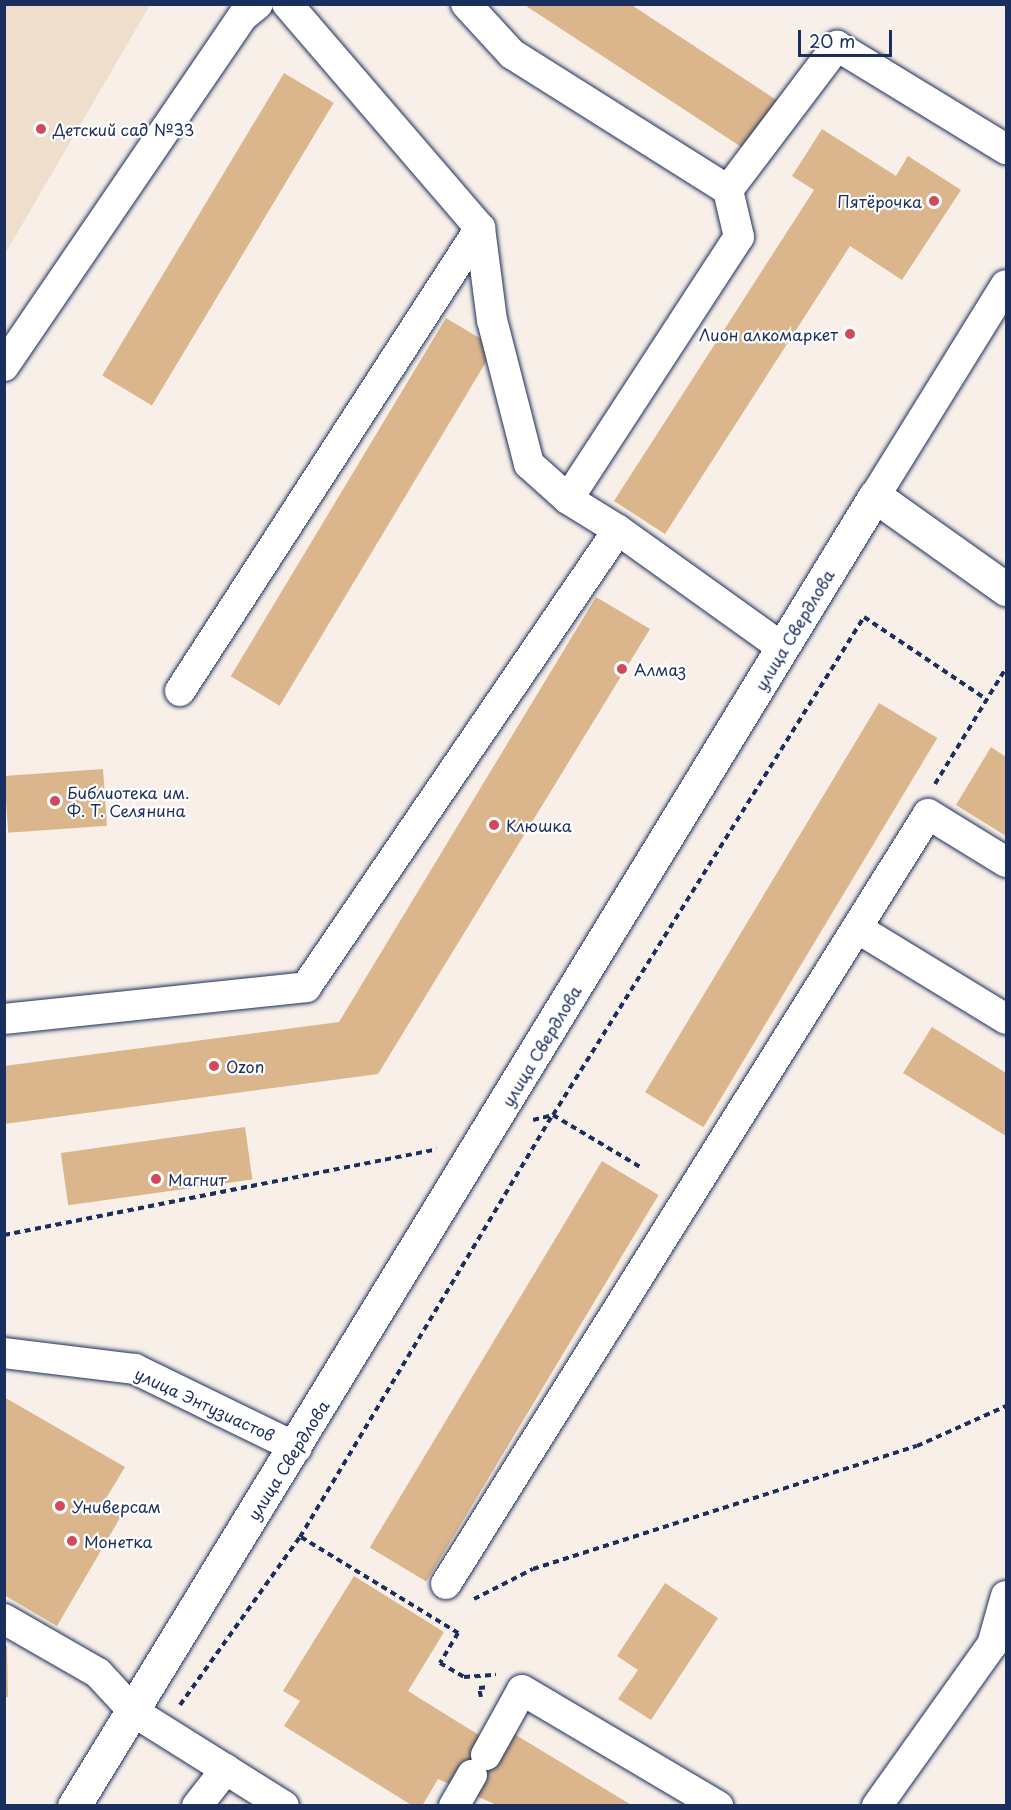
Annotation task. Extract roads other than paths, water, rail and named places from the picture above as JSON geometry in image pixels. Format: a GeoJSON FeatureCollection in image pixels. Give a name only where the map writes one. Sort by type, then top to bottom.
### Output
{"type":"FeatureCollection","features":[{"type":"Feature","properties":{"kind":"main road"},"geometry":{"type":"LineString","coordinates":[[875,496],[1006,589]]}},
{"type":"Feature","properties":{"kind":"main road","name":"улица Свердлова"},"geometry":{"type":"LineString","coordinates":[[74,1806],[297,1448],[875,496]]}},
{"type":"Feature","properties":{"kind":"street"},"geometry":{"type":"LineString","coordinates":[[4,366],[243,16],[258,4]]}},
{"type":"Feature","properties":{"kind":"street"},"geometry":{"type":"LineString","coordinates":[[287,4],[480,228],[492,320],[530,464],[568,499],[618,530],[783,648]]}},
{"type":"Feature","properties":{"kind":"street"},"geometry":{"type":"LineString","coordinates":[[466,4],[512,54],[728,190],[738,237],[568,499]]}},
{"type":"Feature","properties":{"kind":"street"},"geometry":{"type":"LineString","coordinates":[[728,190],[837,46],[1006,149]]}},
{"type":"Feature","properties":{"kind":"street"},"geometry":{"type":"LineString","coordinates":[[180,691],[480,228]]}},
{"type":"Feature","properties":{"kind":"street","name":"улица Свердлова"},"geometry":{"type":"LineString","coordinates":[[875,496],[1006,285]]}},
{"type":"Feature","properties":{"kind":"street"},"geometry":{"type":"LineString","coordinates":[[4,1019],[306,987],[618,530]]}},
{"type":"Feature","properties":{"kind":"street"},"geometry":{"type":"LineString","coordinates":[[456,1594],[928,814],[1006,862]]}},
{"type":"Feature","properties":{"kind":"street"},"geometry":{"type":"LineString","coordinates":[[857,928],[1006,1019]]}},
{"type":"Feature","properties":{"kind":"street","name":"улица Энтузиастов"},"geometry":{"type":"LineString","coordinates":[[4,1353],[135,1369],[297,1448]]}},
{"type":"Feature","properties":{"kind":"street"},"geometry":{"type":"LineString","coordinates":[[877,1806],[992,1645],[1006,1596]]}},
{"type":"Feature","properties":{"kind":"street"},"geometry":{"type":"LineString","coordinates":[[4,1619],[98,1673],[134,1712],[284,1806]]}},
{"type":"Feature","properties":{"kind":"street"},"geometry":{"type":"LineString","coordinates":[[454,1806],[522,1690],[718,1806]]}},
{"type":"Feature","properties":{"kind":"street"},"geometry":{"type":"LineString","coordinates":[[197,1806],[226,1769]]}},
{"type":"Feature","properties":{"kind":"place","name":"Детский сад №33"},"geometry":{"type":"Point","coordinates":[41,129]}},
{"type":"Feature","properties":{"kind":"place","name":"Пятёрочка"},"geometry":{"type":"Point","coordinates":[934,201]}},
{"type":"Feature","properties":{"kind":"place","name":"Лион алкомаркет"},"geometry":{"type":"Point","coordinates":[850,334]}},
{"type":"Feature","properties":{"kind":"place","name":"Алмаз"},"geometry":{"type":"Point","coordinates":[622,669]}},
{"type":"Feature","properties":{"kind":"place","name":"Библиотека им. Ф. Т. Селянина"},"geometry":{"type":"Point","coordinates":[55,801]}},
{"type":"Feature","properties":{"kind":"place","name":"Клюшка"},"geometry":{"type":"Point","coordinates":[494,825]}},
{"type":"Feature","properties":{"kind":"place","name":"Ozon"},"geometry":{"type":"Point","coordinates":[214,1066]}},
{"type":"Feature","properties":{"kind":"place","name":"Магнит"},"geometry":{"type":"Point","coordinates":[156,1179]}},
{"type":"Feature","properties":{"kind":"place","name":"Универсам"},"geometry":{"type":"Point","coordinates":[60,1506]}},
{"type":"Feature","properties":{"kind":"place","name":"Монетка"},"geometry":{"type":"Point","coordinates":[72,1541]}}]}
